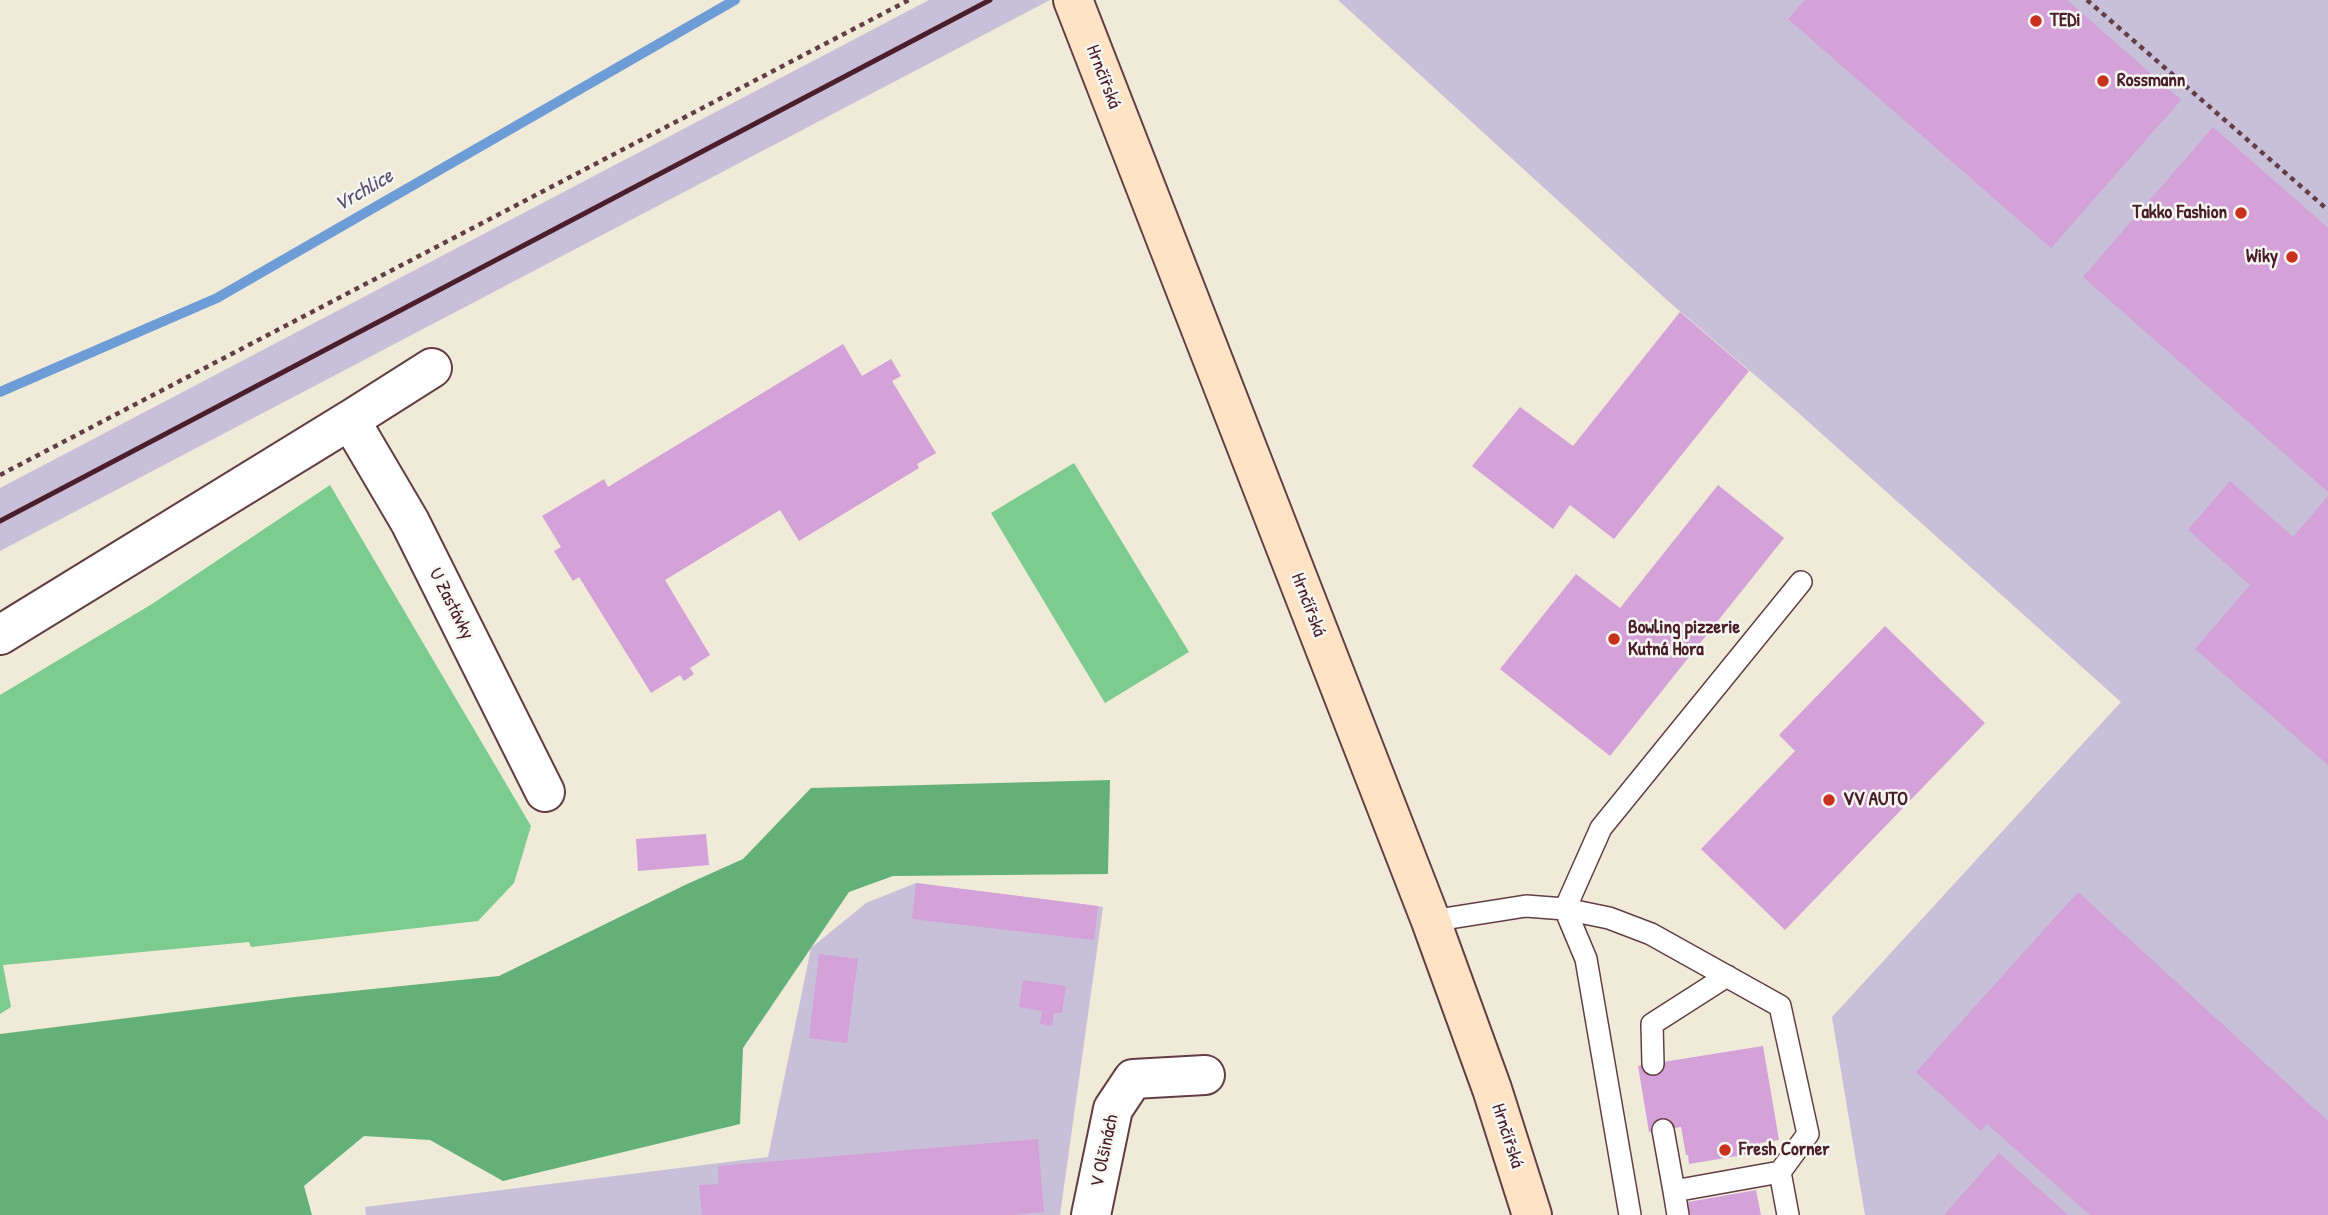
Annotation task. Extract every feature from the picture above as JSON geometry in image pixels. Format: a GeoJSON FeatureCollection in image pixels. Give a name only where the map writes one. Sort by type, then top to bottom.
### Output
{"type":"FeatureCollection","features":[{"type":"Feature","properties":{"kind":"main road","name":"Hrnčířská"},"geometry":{"type":"LineString","coordinates":[[1073,0],[1431,922],[1492,1089],[1532,1215]]}},
{"type":"Feature","properties":{"kind":"street"},"geometry":{"type":"LineString","coordinates":[[0,635],[432,368]]}},
{"type":"Feature","properties":{"kind":"street","name":"U Zastávky"},"geometry":{"type":"LineString","coordinates":[[350,420],[410,522],[545,792]]}},
{"type":"Feature","properties":{"kind":"street","name":"V Olšinách"},"geometry":{"type":"LineString","coordinates":[[1091,1215],[1113,1109],[1133,1079],[1205,1075]]}},
{"type":"Feature","properties":{"kind":"lane"},"geometry":{"type":"LineString","coordinates":[[1630,1215],[1586,959],[1565,909],[1601,828],[1801,582]]}},
{"type":"Feature","properties":{"kind":"lane"},"geometry":{"type":"LineString","coordinates":[[1431,922],[1526,906],[1565,909],[1609,918],[1651,934],[1780,1006],[1808,1134],[1780,1172],[1674,1191]]}},
{"type":"Feature","properties":{"kind":"lane"},"geometry":{"type":"LineString","coordinates":[[1653,1064],[1652,1024],[1727,976]]}},
{"type":"Feature","properties":{"kind":"lane"},"geometry":{"type":"LineString","coordinates":[[1663,1130],[1678,1215]]}},
{"type":"Feature","properties":{"kind":"lane"},"geometry":{"type":"LineString","coordinates":[[1780,1172],[1788,1215]]}},
{"type":"Feature","properties":{"kind":"path"},"geometry":{"type":"LineString","coordinates":[[0,475],[909,0]]}},
{"type":"Feature","properties":{"kind":"path"},"geometry":{"type":"LineString","coordinates":[[2087,0],[2328,210]]}},
{"type":"Feature","properties":{"kind":"shaded area"},"geometry":{"type":"Polygon","coordinates":[[[929,0],[1050,0],[0,551],[0,488],[929,0]]]}},
{"type":"Feature","properties":{"kind":"shaded area"},"geometry":{"type":"Polygon","coordinates":[[[1338,0],[2328,0],[2328,1215],[1865,1215],[1832,1017],[2121,702],[1784,400],[1668,301],[1338,0]]]}},
{"type":"Feature","properties":{"kind":"shaded area"},"geometry":{"type":"Polygon","coordinates":[[[916,883],[1103,907],[1060,1215],[366,1215],[365,1207],[768,1157],[811,948],[866,903],[916,883]]]}},
{"type":"Feature","properties":{"kind":"green space"},"geometry":{"type":"Polygon","coordinates":[[[1074,463],[1189,652],[1105,703],[991,513],[1074,463]]]}},
{"type":"Feature","properties":{"kind":"green space"},"geometry":{"type":"Polygon","coordinates":[[[330,485],[531,826],[514,883],[478,921],[251,947],[249,942],[3,965],[11,1007],[0,1014],[0,695],[152,604],[330,485]]]}},
{"type":"Feature","properties":{"kind":"green space"},"geometry":{"type":"Polygon","coordinates":[[[1110,780],[1108,874],[893,876],[849,892],[743,1048],[740,1124],[503,1181],[430,1140],[364,1136],[304,1186],[312,1215],[0,1215],[0,1034],[295,997],[499,976],[743,859],[811,788],[1110,780]]]}},
{"type":"Feature","properties":{"kind":"building"},"geometry":{"type":"Polygon","coordinates":[[[1805,0],[2067,0],[2181,100],[2051,248],[1788,19],[1805,0]]]}},
{"type":"Feature","properties":{"kind":"building"},"geometry":{"type":"Polygon","coordinates":[[[2213,127],[2328,228],[2328,492],[2083,277],[2213,127]]]}},
{"type":"Feature","properties":{"kind":"building"},"geometry":{"type":"Polygon","coordinates":[[[1680,312],[1749,371],[1614,539],[1570,505],[1553,529],[1472,466],[1520,407],[1573,446],[1680,312]]]}},
{"type":"Feature","properties":{"kind":"building"},"geometry":{"type":"Polygon","coordinates":[[[843,344],[862,376],[891,359],[901,376],[892,381],[936,453],[917,464],[919,468],[799,541],[780,510],[665,580],[710,655],[690,668],[694,674],[684,681],[680,675],[651,693],[579,577],[573,581],[554,551],[561,547],[542,516],[604,479],[608,487],[843,344]]]}},
{"type":"Feature","properties":{"kind":"building"},"geometry":{"type":"Polygon","coordinates":[[[2230,481],[2293,537],[2328,496],[2328,765],[2195,649],[2250,585],[2188,530],[2230,481]]]}},
{"type":"Feature","properties":{"kind":"building","name":"Bowling pizzerie Kutná Hora"},"geometry":{"type":"Polygon","coordinates":[[[1718,485],[1784,538],[1610,756],[1500,669],[1576,574],[1620,608],[1718,485]]]}},
{"type":"Feature","properties":{"kind":"building","name":"VV AUTO"},"geometry":{"type":"Polygon","coordinates":[[[1885,626],[1985,723],[1785,930],[1701,849],[1795,751],[1779,735],[1885,626]]]}},
{"type":"Feature","properties":{"kind":"building"},"geometry":{"type":"Polygon","coordinates":[[[706,834],[709,865],[638,871],[636,839],[706,834]]]}},
{"type":"Feature","properties":{"kind":"building"},"geometry":{"type":"Polygon","coordinates":[[[916,883],[1098,906],[1094,940],[912,919],[916,883]]]}},
{"type":"Feature","properties":{"kind":"building"},"geometry":{"type":"Polygon","coordinates":[[[2078,892],[2328,1121],[2328,1215],[2090,1215],[1987,1124],[1981,1131],[1916,1072],[2078,892]]]}},
{"type":"Feature","properties":{"kind":"building"},"geometry":{"type":"Polygon","coordinates":[[[819,954],[858,959],[847,1043],[809,1038],[819,954]]]}},
{"type":"Feature","properties":{"kind":"building"},"geometry":{"type":"Polygon","coordinates":[[[1023,980],[1066,986],[1062,1013],[1054,1013],[1052,1026],[1040,1024],[1042,1011],[1019,1007],[1023,980]]]}},
{"type":"Feature","properties":{"kind":"building"},"geometry":{"type":"Polygon","coordinates":[[[1763,1046],[1779,1140],[1760,1143],[1761,1152],[1689,1164],[1681,1127],[1649,1132],[1638,1066],[1763,1046]]]}},
{"type":"Feature","properties":{"kind":"building"},"geometry":{"type":"Polygon","coordinates":[[[1038,1139],[1044,1212],[1012,1215],[702,1215],[699,1185],[719,1184],[718,1166],[1038,1139]]]}},
{"type":"Feature","properties":{"kind":"building"},"geometry":{"type":"Polygon","coordinates":[[[1999,1153],[2068,1215],[1944,1215],[1999,1153]]]}},
{"type":"Feature","properties":{"kind":"building"},"geometry":{"type":"Polygon","coordinates":[[[1756,1190],[1761,1215],[1690,1215],[1688,1202],[1756,1190]]]}},
{"type":"Feature","properties":{"kind":"waterway","name":"Vrchlice"},"geometry":{"type":"LineString","coordinates":[[0,392],[217,298],[735,0]]}},
{"type":"Feature","properties":{"kind":"railway"},"geometry":{"type":"LineString","coordinates":[[0,521],[990,0]]}},
{"type":"Feature","properties":{"kind":"place","name":"TEDi"},"geometry":{"type":"Point","coordinates":[2036,21]}},
{"type":"Feature","properties":{"kind":"place","name":"Rossmann"},"geometry":{"type":"Point","coordinates":[2103,81]}},
{"type":"Feature","properties":{"kind":"place","name":"Takko Fashion"},"geometry":{"type":"Point","coordinates":[2241,213]}},
{"type":"Feature","properties":{"kind":"place","name":"Wiky"},"geometry":{"type":"Point","coordinates":[2292,257]}},
{"type":"Feature","properties":{"kind":"place","name":"Bowling pizzerie Kutná Hora"},"geometry":{"type":"Point","coordinates":[1614,639]}},
{"type":"Feature","properties":{"kind":"place","name":"VV AUTO"},"geometry":{"type":"Point","coordinates":[1829,800]}},
{"type":"Feature","properties":{"kind":"place","name":"Fresh Corner"},"geometry":{"type":"Point","coordinates":[1725,1150]}}]}
